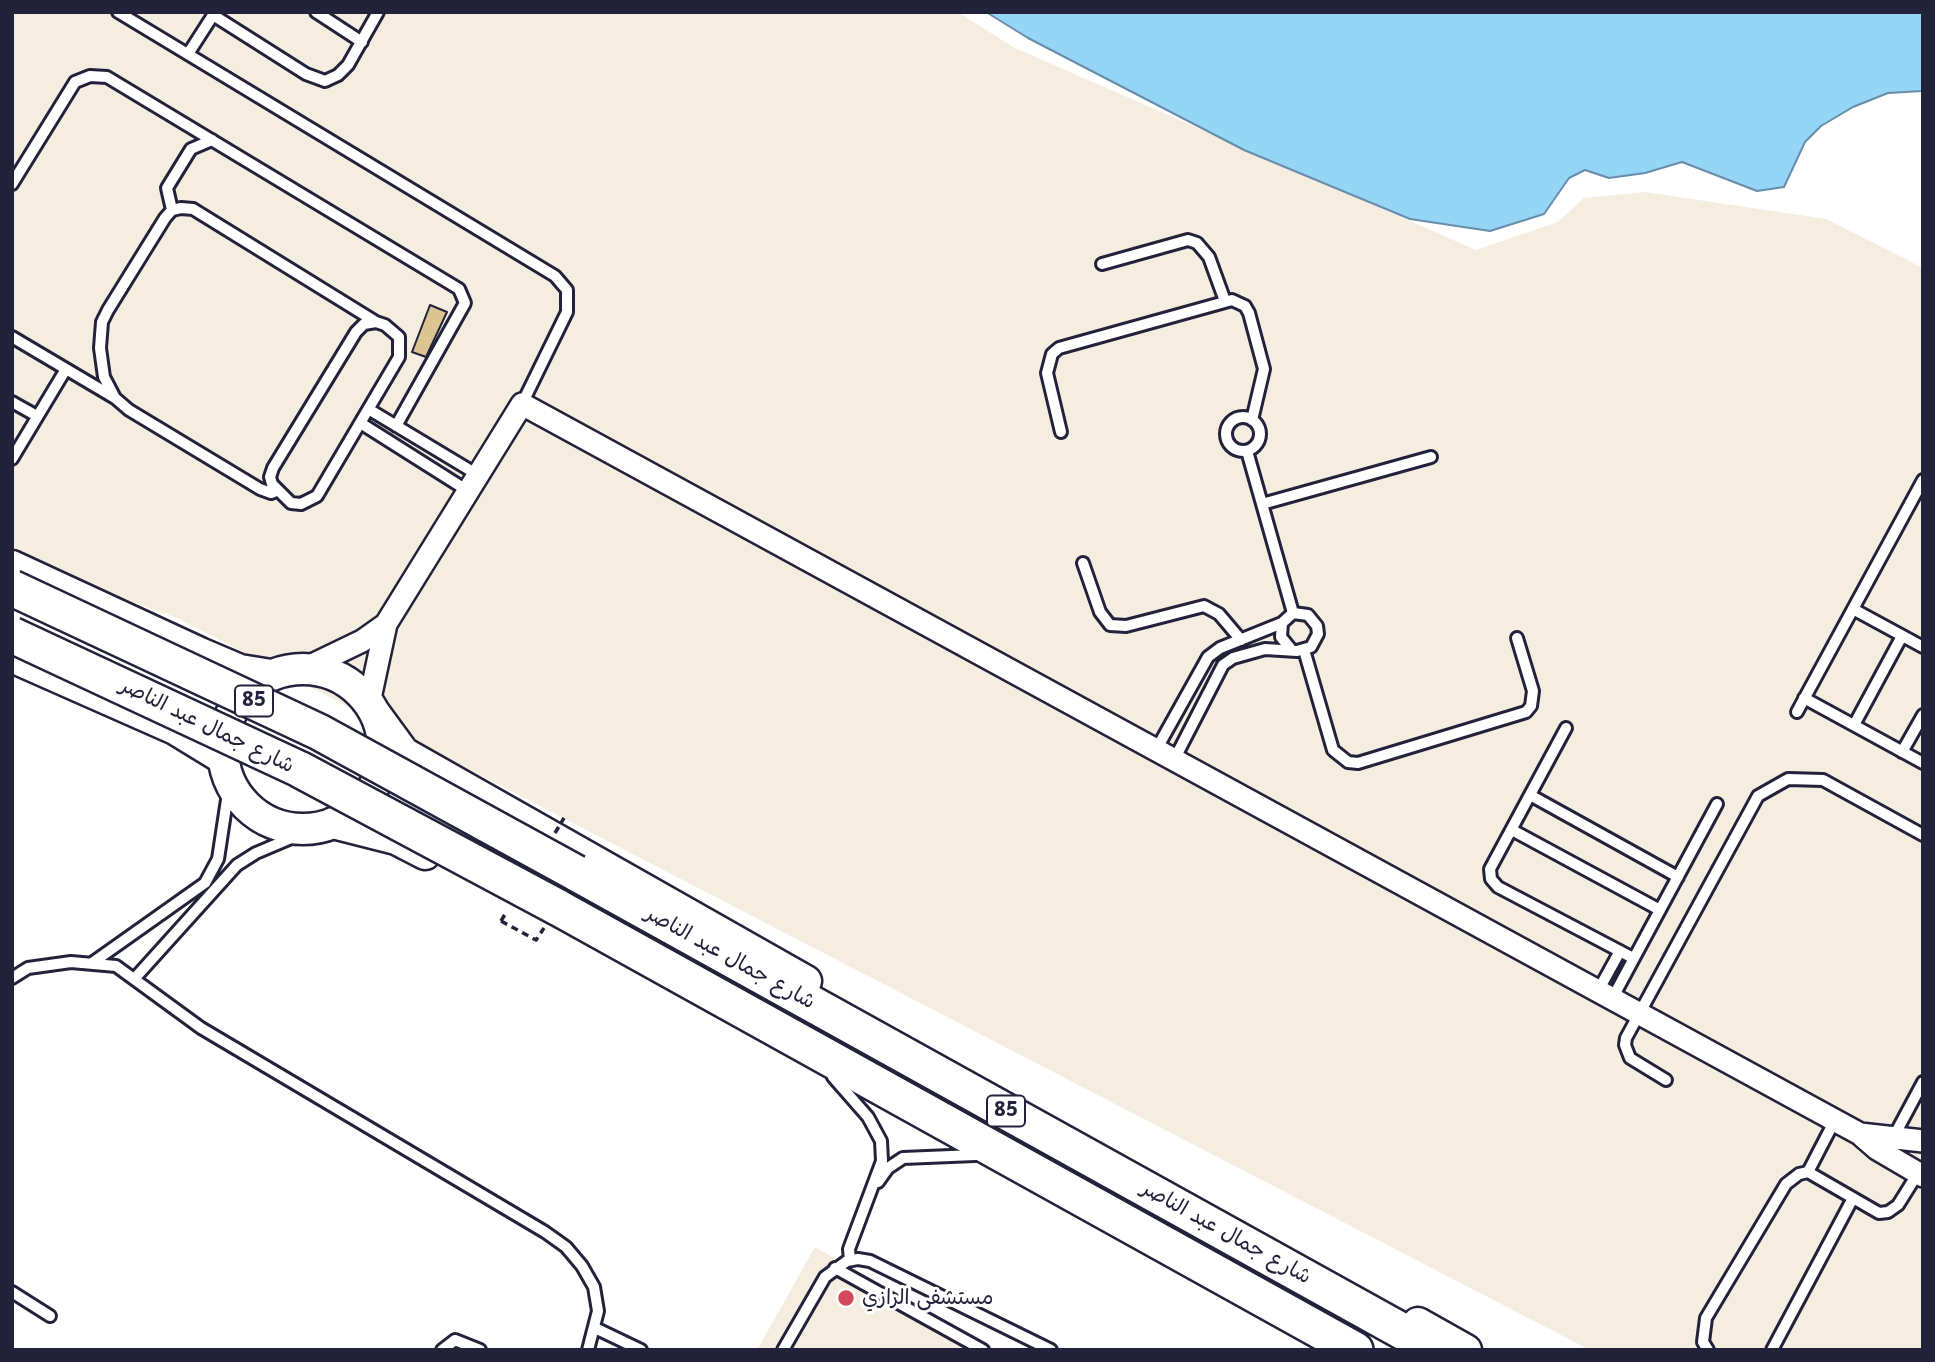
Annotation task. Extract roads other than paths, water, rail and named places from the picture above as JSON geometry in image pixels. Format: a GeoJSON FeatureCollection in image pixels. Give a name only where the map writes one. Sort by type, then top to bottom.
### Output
{"type":"FeatureCollection","features":[{"type":"Feature","properties":{"kind":"highway","name":"شارع جمال عبد الناصر"},"geometry":{"type":"LineString","coordinates":[[12,588],[319,732],[1436,1350]]}},
{"type":"Feature","properties":{"kind":"highway","name":"شارع جمال عبد الناصر"},"geometry":{"type":"LineString","coordinates":[[12,635],[299,769],[473,860],[1355,1350]]}},
{"type":"Feature","properties":{"kind":"main road"},"geometry":{"type":"LineString","coordinates":[[12,566],[240,670],[271,675]]}},
{"type":"Feature","properties":{"kind":"main road"},"geometry":{"type":"LineString","coordinates":[[12,657],[176,729],[227,770],[246,804],[268,821],[296,828],[324,825],[396,839],[1326,1350]]}},
{"type":"Feature","properties":{"kind":"main road"},"geometry":{"type":"LineString","coordinates":[[227,770],[223,738],[233,709],[253,685],[271,675],[306,668],[337,676],[354,687],[404,753],[1466,1350]]}},
{"type":"Feature","properties":{"kind":"main road"},"geometry":{"type":"LineString","coordinates":[[324,825],[360,805],[378,777],[383,744],[372,708]]}},
{"type":"Feature","properties":{"kind":"street"},"geometry":{"type":"LineString","coordinates":[[372,708],[386,624],[522,404],[1835,1120],[1920,1174]]}},
{"type":"Feature","properties":{"kind":"street"},"geometry":{"type":"LineString","coordinates":[[306,668],[362,641],[386,624]]}},
{"type":"Feature","properties":{"kind":"street"},"geometry":{"type":"LineString","coordinates":[[1860,1134],[1923,1141]]}},
{"type":"Feature","properties":{"kind":"lane"},"geometry":{"type":"LineString","coordinates":[[118,12],[555,276],[568,290],[567,312],[522,404]]}},
{"type":"Feature","properties":{"kind":"lane"},"geometry":{"type":"LineString","coordinates":[[316,12],[362,41]]}},
{"type":"Feature","properties":{"kind":"lane"},"geometry":{"type":"LineString","coordinates":[[188,54],[214,14],[306,74],[325,81],[348,65],[379,12]]}},
{"type":"Feature","properties":{"kind":"lane"},"geometry":{"type":"LineString","coordinates":[[12,184],[75,82],[90,76],[107,77],[459,289],[465,303],[396,426]]}},
{"type":"Feature","properties":{"kind":"lane"},"geometry":{"type":"LineString","coordinates":[[115,398],[101,361],[102,322],[172,210],[167,188],[191,149],[212,140]]}},
{"type":"Feature","properties":{"kind":"lane"},"geometry":{"type":"LineString","coordinates":[[172,210],[193,209],[393,330],[401,346],[399,357],[370,410],[317,496],[301,505],[291,503],[276,491],[270,477],[273,468],[356,332],[365,324],[376,322]]}},
{"type":"Feature","properties":{"kind":"lane"},"geometry":{"type":"LineString","coordinates":[[1102,264],[1188,240],[1204,249],[1209,257],[1225,301]]}},
{"type":"Feature","properties":{"kind":"lane"},"geometry":{"type":"LineString","coordinates":[[1061,432],[1047,373],[1052,354],[1059,348],[1232,300],[1245,306],[1262,359],[1264,380],[1252,420]]}},
{"type":"Feature","properties":{"kind":"lane"},"geometry":{"type":"LineString","coordinates":[[12,337],[260,489],[271,493],[276,491]]}},
{"type":"Feature","properties":{"kind":"lane"},"geometry":{"type":"LineString","coordinates":[[12,459],[66,369]]}},
{"type":"Feature","properties":{"kind":"lane"},"geometry":{"type":"LineString","coordinates":[[12,402],[37,416]]}},
{"type":"Feature","properties":{"kind":"lane"},"geometry":{"type":"LineString","coordinates":[[370,410],[473,483]]}},
{"type":"Feature","properties":{"kind":"lane"},"geometry":{"type":"LineString","coordinates":[[1239,418],[1252,420],[1260,430],[1260,437],[1253,448],[1247,451],[1235,449],[1227,439],[1229,426],[1239,418]]}},
{"type":"Feature","properties":{"kind":"lane"},"geometry":{"type":"LineString","coordinates":[[362,424],[473,483]]}},
{"type":"Feature","properties":{"kind":"lane"},"geometry":{"type":"LineString","coordinates":[[1247,451],[1293,614]]}},
{"type":"Feature","properties":{"kind":"lane"},"geometry":{"type":"LineString","coordinates":[[1262,504],[1431,457]]}},
{"type":"Feature","properties":{"kind":"lane"},"geometry":{"type":"LineString","coordinates":[[1797,712],[1923,480]]}},
{"type":"Feature","properties":{"kind":"lane"},"geometry":{"type":"LineString","coordinates":[[1083,563],[1100,612],[1110,625],[1126,626],[1204,606],[1219,614],[1241,640]]}},
{"type":"Feature","properties":{"kind":"lane"},"geometry":{"type":"LineString","coordinates":[[1853,608],[1923,647]]}},
{"type":"Feature","properties":{"kind":"lane"},"geometry":{"type":"LineString","coordinates":[[1293,614],[1308,615],[1317,626],[1316,641],[1304,650],[1290,648],[1233,657],[1223,665],[1165,755],[1203,663],[1220,648],[1282,623],[1293,614]]}},
{"type":"Feature","properties":{"kind":"lane"},"geometry":{"type":"LineString","coordinates":[[1282,623],[1281,637],[1290,648]]}},
{"type":"Feature","properties":{"kind":"lane"},"geometry":{"type":"LineString","coordinates":[[1854,725],[1902,636]]}},
{"type":"Feature","properties":{"kind":"lane"},"geometry":{"type":"LineString","coordinates":[[1304,650],[1334,750],[1348,762],[1357,763],[1526,712],[1531,706],[1533,691],[1517,638]]}},
{"type":"Feature","properties":{"kind":"lane"},"geometry":{"type":"LineString","coordinates":[[1804,698],[1923,763]]}},
{"type":"Feature","properties":{"kind":"lane"},"geometry":{"type":"LineString","coordinates":[[1902,752],[1923,715]]}},
{"type":"Feature","properties":{"kind":"lane"},"geometry":{"type":"LineString","coordinates":[[1566,729],[1490,869],[1494,884],[1633,958]]}},
{"type":"Feature","properties":{"kind":"lane"},"geometry":{"type":"LineString","coordinates":[[92,963],[205,883],[218,859],[227,770]]}},
{"type":"Feature","properties":{"kind":"lane"},"geometry":{"type":"LineString","coordinates":[[1666,1080],[1636,1063],[1626,1052],[1626,1038],[1751,805],[1767,788],[1788,779],[1823,780],[1923,835]]}},
{"type":"Feature","properties":{"kind":"lane"},"geometry":{"type":"LineString","coordinates":[[1530,795],[1678,877]]}},
{"type":"Feature","properties":{"kind":"lane"},"geometry":{"type":"LineString","coordinates":[[1605,995],[1633,958],[1717,804]]}},
{"type":"Feature","properties":{"kind":"lane"},"geometry":{"type":"LineString","coordinates":[[135,978],[237,865],[256,853],[324,825]]}},
{"type":"Feature","properties":{"kind":"lane"},"geometry":{"type":"LineString","coordinates":[[1512,830],[1660,910]]}},
{"type":"Feature","properties":{"kind":"lane"},"geometry":{"type":"LineString","coordinates":[[1605,995],[1620,951]]}},
{"type":"Feature","properties":{"kind":"lane"},"geometry":{"type":"LineString","coordinates":[[12,968],[92,963],[116,966],[201,1028],[566,1247],[582,1266],[594,1287],[598,1311],[587,1350]]}},
{"type":"Feature","properties":{"kind":"lane"},"geometry":{"type":"LineString","coordinates":[[12,978],[28,968]]}},
{"type":"Feature","properties":{"kind":"lane"},"geometry":{"type":"LineString","coordinates":[[833,1077],[868,1117],[881,1141],[882,1161],[849,1249],[850,1260]]}},
{"type":"Feature","properties":{"kind":"lane"},"geometry":{"type":"LineString","coordinates":[[1893,1138],[1923,1082]]}},
{"type":"Feature","properties":{"kind":"lane"},"geometry":{"type":"LineString","coordinates":[[1808,1172],[1835,1120]]}},
{"type":"Feature","properties":{"kind":"lane"},"geometry":{"type":"LineString","coordinates":[[873,1190],[888,1168],[903,1158],[975,1155]]}},
{"type":"Feature","properties":{"kind":"lane"},"geometry":{"type":"LineString","coordinates":[[1708,1350],[1703,1342],[1706,1318],[1786,1184],[1799,1174],[1808,1172],[1879,1213],[1888,1212],[1898,1205],[1920,1174]]}},
{"type":"Feature","properties":{"kind":"lane"},"geometry":{"type":"LineString","coordinates":[[1772,1350],[1853,1198]]}},
{"type":"Feature","properties":{"kind":"lane"},"geometry":{"type":"LineString","coordinates":[[783,1350],[818,1287],[835,1268],[850,1260],[870,1261],[1051,1350]]}},
{"type":"Feature","properties":{"kind":"lane"},"geometry":{"type":"LineString","coordinates":[[835,1268],[983,1350]]}},
{"type":"Feature","properties":{"kind":"lane"},"geometry":{"type":"LineString","coordinates":[[12,1292],[50,1316]]}},
{"type":"Feature","properties":{"kind":"lane"},"geometry":{"type":"LineString","coordinates":[[595,1328],[641,1350]]}},
{"type":"Feature","properties":{"kind":"lane"},"geometry":{"type":"LineString","coordinates":[[442,1350],[455,1340],[480,1350]]}},
{"type":"Feature","properties":{"kind":"water"},"geometry":{"type":"Polygon","coordinates":[[[986,12],[1923,12],[1923,91],[1888,93],[1853,107],[1821,126],[1805,142],[1784,187],[1757,191],[1682,162],[1645,173],[1609,178],[1585,170],[1569,178],[1544,214],[1490,231],[1410,219],[1244,150],[1028,38],[986,12]]]}},
{"type":"Feature","properties":{"kind":"place","name":"مستشفى الرازي"},"geometry":{"type":"Point","coordinates":[846,1298]}}]}
